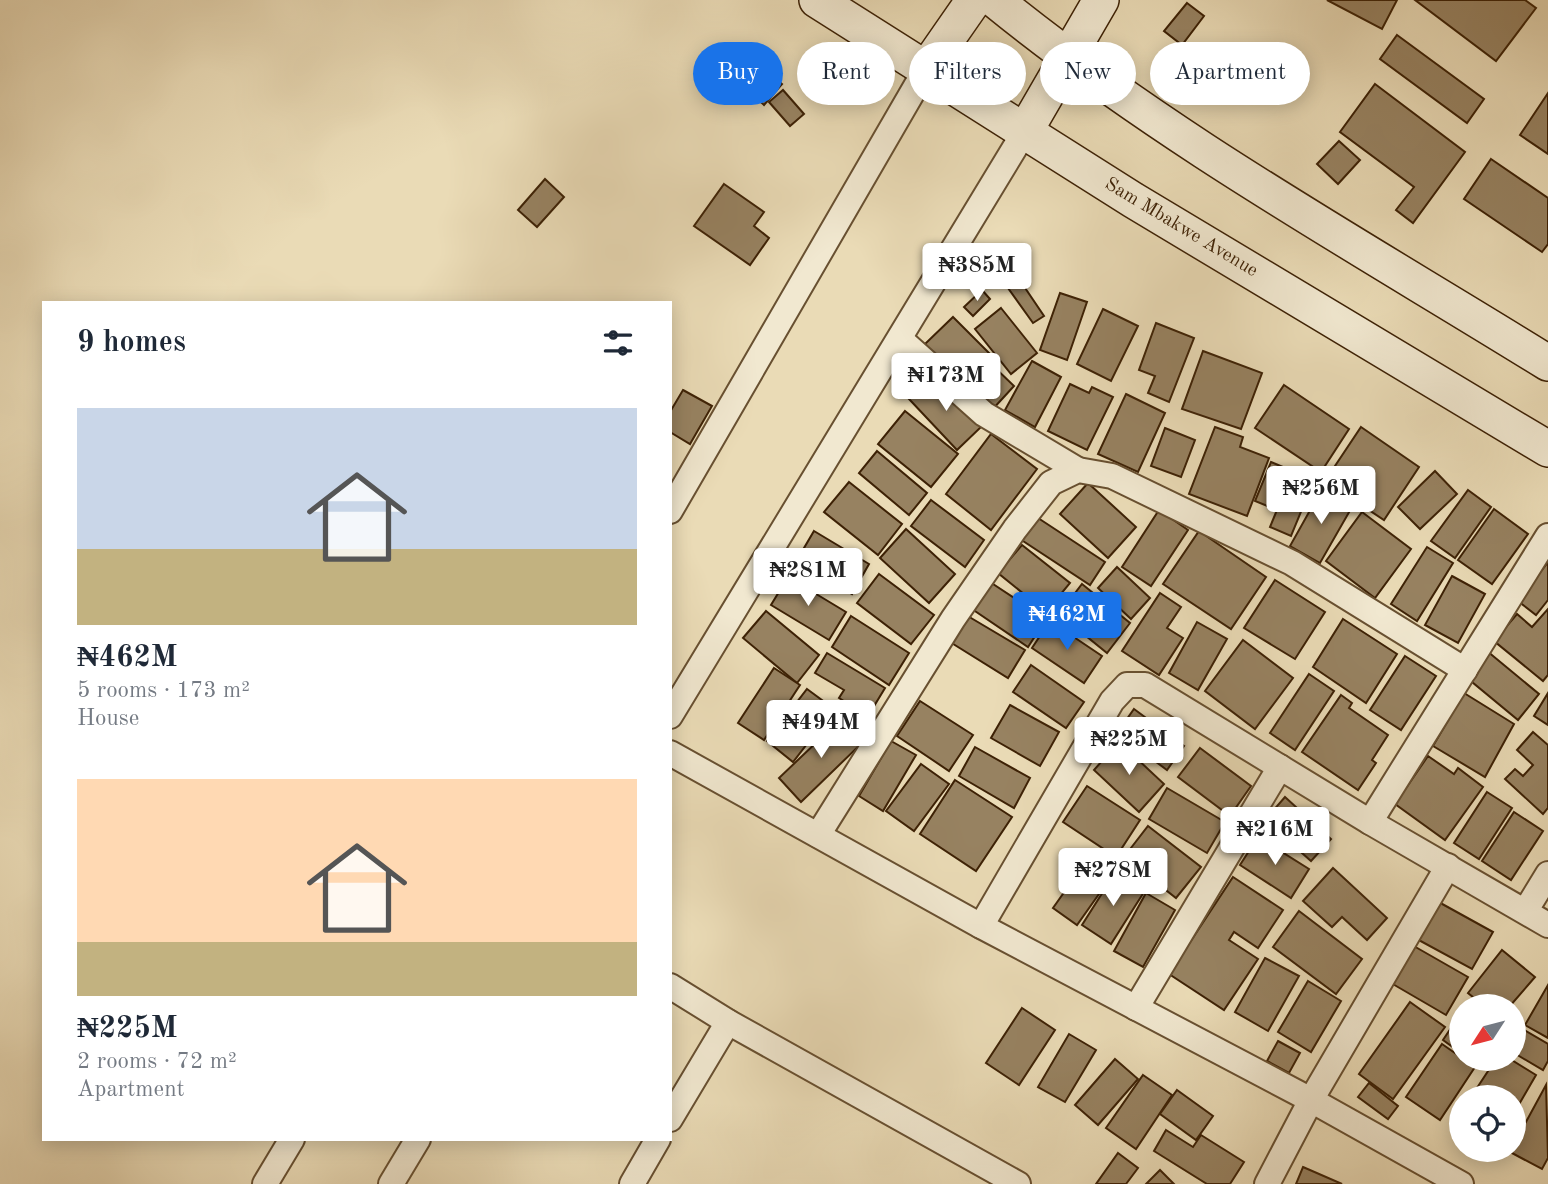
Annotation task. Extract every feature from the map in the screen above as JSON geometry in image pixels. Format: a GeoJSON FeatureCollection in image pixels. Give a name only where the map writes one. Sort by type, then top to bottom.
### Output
{"type":"FeatureCollection","features":[{"type":"Feature","properties":{"kind":"main road","name":"Sam Mbakwe Avenue"},"geometry":{"type":"LineString","coordinates":[[817,0],[909,58]]}},
{"type":"Feature","properties":{"kind":"main road"},"geometry":{"type":"LineString","coordinates":[[945,42],[974,0]]}},
{"type":"Feature","properties":{"kind":"main road"},"geometry":{"type":"LineString","coordinates":[[995,0],[1047,42]]}},
{"type":"Feature","properties":{"kind":"main road"},"geometry":{"type":"LineString","coordinates":[[1078,42],[1101,0]]}},
{"type":"Feature","properties":{"kind":"main road","name":"Sam Mbakwe Avenue"},"geometry":{"type":"LineString","coordinates":[[983,105],[1548,449]]}},
{"type":"Feature","properties":{"kind":"main road"},"geometry":{"type":"LineString","coordinates":[[1025,131],[1041,105]]}},
{"type":"Feature","properties":{"kind":"main road"},"geometry":{"type":"LineString","coordinates":[[1136,105],[1548,363]]}},
{"type":"Feature","properties":{"kind":"street"},"geometry":{"type":"LineString","coordinates":[[672,508],[909,98]]}},
{"type":"Feature","properties":{"kind":"street"},"geometry":{"type":"LineString","coordinates":[[672,713],[1025,131]]}},
{"type":"Feature","properties":{"kind":"street"},"geometry":{"type":"LineString","coordinates":[[900,339],[984,414],[1078,470],[1112,477],[1292,563],[1465,670]]}},
{"type":"Feature","properties":{"kind":"street"},"geometry":{"type":"LineString","coordinates":[[818,835],[953,619],[1015,529],[1051,483],[1078,470]]}},
{"type":"Feature","properties":{"kind":"street"},"geometry":{"type":"LineString","coordinates":[[1370,822],[1548,536]]}},
{"type":"Feature","properties":{"kind":"street"},"geometry":{"type":"LineString","coordinates":[[981,926],[1112,701],[1127,685],[1145,685],[1370,822],[1548,925]]}},
{"type":"Feature","properties":{"kind":"street"},"geometry":{"type":"LineString","coordinates":[[672,754],[981,926],[1311,1100],[1461,1184]]}},
{"type":"Feature","properties":{"kind":"street"},"geometry":{"type":"LineString","coordinates":[[1136,1008],[1280,767]]}},
{"type":"Feature","properties":{"kind":"street"},"geometry":{"type":"LineString","coordinates":[[1267,1184],[1311,1100],[1448,866]]}},
{"type":"Feature","properties":{"kind":"street"},"geometry":{"type":"LineString","coordinates":[[1526,910],[1548,874]]}},
{"type":"Feature","properties":{"kind":"street"},"geometry":{"type":"LineString","coordinates":[[672,987],[728,1022],[1018,1184]]}},
{"type":"Feature","properties":{"kind":"street"},"geometry":{"type":"LineString","coordinates":[[672,1116],[728,1022]]}},
{"type":"Feature","properties":{"kind":"street"},"geometry":{"type":"LineString","coordinates":[[265,1184],[291,1141]]}},
{"type":"Feature","properties":{"kind":"street"},"geometry":{"type":"LineString","coordinates":[[391,1184],[417,1141]]}},
{"type":"Feature","properties":{"kind":"street"},"geometry":{"type":"LineString","coordinates":[[632,1184],[657,1141]]}},
{"type":"Feature","properties":{"kind":"building"},"geometry":{"type":"Polygon","coordinates":[[[1327,0],[1397,0],[1382,29],[1327,0]]]}},
{"type":"Feature","properties":{"kind":"building"},"geometry":{"type":"Polygon","coordinates":[[[1415,0],[1525,0],[1536,8],[1496,61],[1415,0]]]}},
{"type":"Feature","properties":{"kind":"building"},"geometry":{"type":"Polygon","coordinates":[[[1187,3],[1204,16],[1184,42],[1178,42],[1164,31],[1187,3]]]}},
{"type":"Feature","properties":{"kind":"building"},"geometry":{"type":"Polygon","coordinates":[[[1397,35],[1484,99],[1467,123],[1380,59],[1397,35]]]}},
{"type":"Feature","properties":{"kind":"building"},"geometry":{"type":"Polygon","coordinates":[[[1375,84],[1465,152],[1413,223],[1396,210],[1414,187],[1340,132],[1375,84]]]}},
{"type":"Feature","properties":{"kind":"building"},"geometry":{"type":"Polygon","coordinates":[[[783,90],[804,114],[790,126],[772,105],[783,105],[783,90]]]}},
{"type":"Feature","properties":{"kind":"building"},"geometry":{"type":"Polygon","coordinates":[[[1548,93],[1548,154],[1520,135],[1548,93]]]}},
{"type":"Feature","properties":{"kind":"building"},"geometry":{"type":"Polygon","coordinates":[[[1339,141],[1360,160],[1338,184],[1317,164],[1339,141]]]}},
{"type":"Feature","properties":{"kind":"building"},"geometry":{"type":"Polygon","coordinates":[[[1491,159],[1548,198],[1548,244],[1542,252],[1464,199],[1491,159]]]}},
{"type":"Feature","properties":{"kind":"building"},"geometry":{"type":"Polygon","coordinates":[[[545,179],[564,197],[537,227],[518,210],[545,179]]]}},
{"type":"Feature","properties":{"kind":"building"},"geometry":{"type":"Polygon","coordinates":[[[724,184],[764,212],[754,226],[769,238],[750,265],[694,226],[724,184]]]}},
{"type":"Feature","properties":{"kind":"building"},"geometry":{"type":"Polygon","coordinates":[[[1015,273],[1044,316],[1033,323],[1003,281],[1015,273]]]}},
{"type":"Feature","properties":{"kind":"building"},"geometry":{"type":"Polygon","coordinates":[[[982,290],[990,299],[973,316],[964,307],[982,290]]]}},
{"type":"Feature","properties":{"kind":"building"},"geometry":{"type":"Polygon","coordinates":[[[1060,293],[1087,302],[1067,360],[1040,350],[1060,293]]]}},
{"type":"Feature","properties":{"kind":"building"},"geometry":{"type":"Polygon","coordinates":[[[1001,308],[1037,353],[1011,374],[975,329],[1001,308]]]}},
{"type":"Feature","properties":{"kind":"building"},"geometry":{"type":"Polygon","coordinates":[[[1103,309],[1138,326],[1111,381],[1077,364],[1103,309]]]}},
{"type":"Feature","properties":{"kind":"building"},"geometry":{"type":"Polygon","coordinates":[[[953,317],[991,355],[963,383],[925,344],[953,317]]]}},
{"type":"Feature","properties":{"kind":"building"},"geometry":{"type":"Polygon","coordinates":[[[1156,323],[1194,338],[1169,402],[1148,393],[1155,376],[1139,370],[1156,323]]]}},
{"type":"Feature","properties":{"kind":"building"},"geometry":{"type":"Polygon","coordinates":[[[1203,351],[1262,373],[1241,429],[1182,409],[1203,351]]]}},
{"type":"Feature","properties":{"kind":"building"},"geometry":{"type":"Polygon","coordinates":[[[1032,361],[1061,377],[1035,427],[1005,410],[1032,361]]]}},
{"type":"Feature","properties":{"kind":"building"},"geometry":{"type":"Polygon","coordinates":[[[989,362],[1014,386],[991,411],[966,387],[989,362]]]}},
{"type":"Feature","properties":{"kind":"building"},"geometry":{"type":"Polygon","coordinates":[[[934,375],[982,426],[957,450],[909,399],[934,375]]]}},
{"type":"Feature","properties":{"kind":"building"},"geometry":{"type":"Polygon","coordinates":[[[1070,384],[1089,393],[1092,387],[1113,397],[1087,450],[1048,431],[1070,384]]]}},
{"type":"Feature","properties":{"kind":"building"},"geometry":{"type":"Polygon","coordinates":[[[1284,385],[1349,429],[1321,472],[1255,428],[1284,385]]]}},
{"type":"Feature","properties":{"kind":"building"},"geometry":{"type":"Polygon","coordinates":[[[683,390],[712,406],[690,444],[672,433],[672,409],[683,390]]]}},
{"type":"Feature","properties":{"kind":"building"},"geometry":{"type":"Polygon","coordinates":[[[1126,394],[1165,413],[1138,472],[1098,454],[1126,394]]]}},
{"type":"Feature","properties":{"kind":"building"},"geometry":{"type":"Polygon","coordinates":[[[905,411],[958,454],[931,487],[878,444],[905,411]]]}},
{"type":"Feature","properties":{"kind":"building"},"geometry":{"type":"Polygon","coordinates":[[[1215,427],[1243,437],[1240,447],[1269,458],[1247,516],[1189,494],[1215,427]]]}},
{"type":"Feature","properties":{"kind":"building"},"geometry":{"type":"Polygon","coordinates":[[[1361,427],[1419,467],[1384,520],[1325,481],[1361,427]]]}},
{"type":"Feature","properties":{"kind":"building"},"geometry":{"type":"Polygon","coordinates":[[[1165,428],[1195,440],[1181,477],[1151,466],[1165,428]]]}},
{"type":"Feature","properties":{"kind":"building"},"geometry":{"type":"Polygon","coordinates":[[[991,434],[1037,469],[991,530],[946,494],[991,434]]]}},
{"type":"Feature","properties":{"kind":"building"},"geometry":{"type":"Polygon","coordinates":[[[877,451],[927,493],[909,515],[859,473],[877,451]]]}},
{"type":"Feature","properties":{"kind":"building"},"geometry":{"type":"Polygon","coordinates":[[[1271,462],[1314,480],[1291,536],[1270,527],[1277,510],[1255,501],[1271,462]]]}},
{"type":"Feature","properties":{"kind":"building"},"geometry":{"type":"Polygon","coordinates":[[[1435,471],[1457,494],[1420,529],[1398,507],[1435,471]]]}},
{"type":"Feature","properties":{"kind":"building"},"geometry":{"type":"Polygon","coordinates":[[[849,482],[902,524],[878,555],[824,512],[849,482]]]}},
{"type":"Feature","properties":{"kind":"building"},"geometry":{"type":"Polygon","coordinates":[[[1088,483],[1136,527],[1108,558],[1060,514],[1088,483]]]}},
{"type":"Feature","properties":{"kind":"building"},"geometry":{"type":"Polygon","coordinates":[[[1322,489],[1352,507],[1320,563],[1290,546],[1322,489]]]}},
{"type":"Feature","properties":{"kind":"building"},"geometry":{"type":"Polygon","coordinates":[[[1468,490],[1491,507],[1455,558],[1431,541],[1468,490]]]}},
{"type":"Feature","properties":{"kind":"building"},"geometry":{"type":"Polygon","coordinates":[[[931,500],[984,540],[965,567],[911,526],[931,500]]]}},
{"type":"Feature","properties":{"kind":"building"},"geometry":{"type":"Polygon","coordinates":[[[1494,509],[1528,534],[1492,584],[1458,560],[1494,509]]]}},
{"type":"Feature","properties":{"kind":"building"},"geometry":{"type":"Polygon","coordinates":[[[1159,510],[1188,530],[1151,586],[1122,567],[1159,510]]]}},
{"type":"Feature","properties":{"kind":"building"},"geometry":{"type":"Polygon","coordinates":[[[1362,512],[1411,549],[1375,598],[1326,561],[1362,512]]]}},
{"type":"Feature","properties":{"kind":"building"},"geometry":{"type":"Polygon","coordinates":[[[1035,516],[1105,562],[1090,585],[1020,539],[1035,516]]]}},
{"type":"Feature","properties":{"kind":"building"},"geometry":{"type":"Polygon","coordinates":[[[906,529],[955,574],[929,603],[880,558],[906,529]]]}},
{"type":"Feature","properties":{"kind":"building"},"geometry":{"type":"Polygon","coordinates":[[[814,531],[869,564],[852,594],[797,560],[814,531]]]}},
{"type":"Feature","properties":{"kind":"building"},"geometry":{"type":"Polygon","coordinates":[[[1199,531],[1266,577],[1231,629],[1163,584],[1199,531]]]}},
{"type":"Feature","properties":{"kind":"building"},"geometry":{"type":"Polygon","coordinates":[[[1022,545],[1070,583],[1046,612],[998,573],[1022,545]]]}},
{"type":"Feature","properties":{"kind":"building"},"geometry":{"type":"Polygon","coordinates":[[[1427,547],[1453,563],[1417,621],[1391,604],[1427,547]]]}},
{"type":"Feature","properties":{"kind":"building"},"geometry":{"type":"Polygon","coordinates":[[[1548,562],[1548,600],[1536,615],[1518,601],[1548,562]]]}},
{"type":"Feature","properties":{"kind":"building"},"geometry":{"type":"Polygon","coordinates":[[[1117,567],[1150,598],[1131,619],[1098,588],[1117,567]]]}},
{"type":"Feature","properties":{"kind":"building"},"geometry":{"type":"Polygon","coordinates":[[[879,574],[934,615],[911,644],[857,603],[879,574]]]}},
{"type":"Feature","properties":{"kind":"building"},"geometry":{"type":"Polygon","coordinates":[[[1452,576],[1485,594],[1458,643],[1425,625],[1452,576]]]}},
{"type":"Feature","properties":{"kind":"building"},"geometry":{"type":"Polygon","coordinates":[[[788,577],[846,612],[829,640],[771,605],[788,577]]]}},
{"type":"Feature","properties":{"kind":"building"},"geometry":{"type":"Polygon","coordinates":[[[1275,580],[1325,612],[1295,659],[1244,628],[1275,580]]]}},
{"type":"Feature","properties":{"kind":"building"},"geometry":{"type":"Polygon","coordinates":[[[990,582],[1046,619],[1028,647],[972,609],[990,582]]]}},
{"type":"Feature","properties":{"kind":"building"},"geometry":{"type":"Polygon","coordinates":[[[1082,584],[1130,623],[1107,653],[1059,614],[1082,584]]]}},
{"type":"Feature","properties":{"kind":"building"},"geometry":{"type":"Polygon","coordinates":[[[1160,593],[1181,607],[1167,628],[1183,638],[1159,675],[1122,651],[1160,593]]]}},
{"type":"Feature","properties":{"kind":"building"},"geometry":{"type":"Polygon","coordinates":[[[1548,609],[1548,675],[1543,681],[1494,641],[1517,614],[1532,627],[1548,609]]]}},
{"type":"Feature","properties":{"kind":"building"},"geometry":{"type":"Polygon","coordinates":[[[766,611],[819,655],[797,683],[743,638],[766,611]]]}},
{"type":"Feature","properties":{"kind":"building"},"geometry":{"type":"Polygon","coordinates":[[[966,615],[1025,650],[1008,678],[950,642],[966,615]]]}},
{"type":"Feature","properties":{"kind":"building"},"geometry":{"type":"Polygon","coordinates":[[[851,616],[909,653],[889,685],[832,647],[851,616]]]}},
{"type":"Feature","properties":{"kind":"building"},"geometry":{"type":"Polygon","coordinates":[[[1343,619],[1397,654],[1366,703],[1313,667],[1343,619]]]}},
{"type":"Feature","properties":{"kind":"building"},"geometry":{"type":"Polygon","coordinates":[[[1050,621],[1102,656],[1084,683],[1032,648],[1050,621]]]}},
{"type":"Feature","properties":{"kind":"building"},"geometry":{"type":"Polygon","coordinates":[[[1197,622],[1227,639],[1198,690],[1169,673],[1197,622]]]}},
{"type":"Feature","properties":{"kind":"building"},"geometry":{"type":"Polygon","coordinates":[[[1243,640],[1293,678],[1255,729],[1205,691],[1243,640]]]}},
{"type":"Feature","properties":{"kind":"building"},"geometry":{"type":"Polygon","coordinates":[[[1487,651],[1539,694],[1518,720],[1466,677],[1487,651]]]}},
{"type":"Feature","properties":{"kind":"building"},"geometry":{"type":"Polygon","coordinates":[[[827,653],[885,688],[868,716],[839,698],[844,690],[815,673],[827,653]]]}},
{"type":"Feature","properties":{"kind":"building"},"geometry":{"type":"Polygon","coordinates":[[[1405,656],[1436,676],[1401,730],[1370,710],[1405,656]]]}},
{"type":"Feature","properties":{"kind":"building"},"geometry":{"type":"Polygon","coordinates":[[[1031,665],[1084,702],[1066,728],[1013,692],[1031,665]]]}},
{"type":"Feature","properties":{"kind":"building"},"geometry":{"type":"Polygon","coordinates":[[[774,668],[800,685],[764,740],[738,723],[774,668]]]}},
{"type":"Feature","properties":{"kind":"building"},"geometry":{"type":"Polygon","coordinates":[[[1309,674],[1334,691],[1295,750],[1270,733],[1309,674]]]}},
{"type":"Feature","properties":{"kind":"building"},"geometry":{"type":"Polygon","coordinates":[[[807,689],[834,709],[793,762],[767,741],[807,689]]]}},
{"type":"Feature","properties":{"kind":"building"},"geometry":{"type":"Polygon","coordinates":[[[1464,693],[1514,724],[1485,777],[1433,746],[1464,693]]]}},
{"type":"Feature","properties":{"kind":"building"},"geometry":{"type":"Polygon","coordinates":[[[1548,693],[1548,725],[1534,716],[1548,693]]]}},
{"type":"Feature","properties":{"kind":"building"},"geometry":{"type":"Polygon","coordinates":[[[1341,695],[1352,703],[1349,708],[1388,735],[1372,760],[1376,763],[1358,790],[1302,752],[1341,695]]]}},
{"type":"Feature","properties":{"kind":"building"},"geometry":{"type":"Polygon","coordinates":[[[920,701],[973,735],[949,771],[897,736],[920,701]]]}},
{"type":"Feature","properties":{"kind":"building"},"geometry":{"type":"Polygon","coordinates":[[[1010,705],[1059,732],[1040,766],[991,738],[1010,705]]]}},
{"type":"Feature","properties":{"kind":"building"},"geometry":{"type":"Polygon","coordinates":[[[1134,709],[1184,746],[1167,770],[1117,733],[1134,709]]]}},
{"type":"Feature","properties":{"kind":"building"},"geometry":{"type":"Polygon","coordinates":[[[842,718],[864,741],[801,802],[779,778],[842,718]]]}},
{"type":"Feature","properties":{"kind":"building"},"geometry":{"type":"Polygon","coordinates":[[[1533,732],[1548,745],[1548,808],[1543,814],[1505,779],[1515,769],[1523,776],[1533,765],[1517,750],[1533,732]]]}},
{"type":"Feature","properties":{"kind":"building"},"geometry":{"type":"Polygon","coordinates":[[[891,741],[916,755],[883,811],[859,796],[891,741]]]}},
{"type":"Feature","properties":{"kind":"building"},"geometry":{"type":"Polygon","coordinates":[[[1119,742],[1164,784],[1139,812],[1094,770],[1119,742]]]}},
{"type":"Feature","properties":{"kind":"building"},"geometry":{"type":"Polygon","coordinates":[[[975,747],[1030,778],[1014,808],[959,776],[975,747]]]}},
{"type":"Feature","properties":{"kind":"building"},"geometry":{"type":"Polygon","coordinates":[[[1200,748],[1251,786],[1230,816],[1178,777],[1200,748]]]}},
{"type":"Feature","properties":{"kind":"building"},"geometry":{"type":"Polygon","coordinates":[[[1428,756],[1454,774],[1458,768],[1483,787],[1445,840],[1395,804],[1428,756]]]}},
{"type":"Feature","properties":{"kind":"building"},"geometry":{"type":"Polygon","coordinates":[[[921,764],[949,784],[914,831],[886,811],[921,764]]]}},
{"type":"Feature","properties":{"kind":"building"},"geometry":{"type":"Polygon","coordinates":[[[955,780],[1012,817],[976,871],[920,834],[955,780]]]}},
{"type":"Feature","properties":{"kind":"building"},"geometry":{"type":"Polygon","coordinates":[[[1087,786],[1140,820],[1116,857],[1063,822],[1087,786]]]}},
{"type":"Feature","properties":{"kind":"building"},"geometry":{"type":"Polygon","coordinates":[[[1167,788],[1225,822],[1207,853],[1149,819],[1167,788]]]}},
{"type":"Feature","properties":{"kind":"building"},"geometry":{"type":"Polygon","coordinates":[[[1487,792],[1512,808],[1479,859],[1454,843],[1487,792]]]}},
{"type":"Feature","properties":{"kind":"building"},"geometry":{"type":"Polygon","coordinates":[[[1285,797],[1331,839],[1311,861],[1265,820],[1285,797]]]}},
{"type":"Feature","properties":{"kind":"building"},"geometry":{"type":"Polygon","coordinates":[[[1514,812],[1543,831],[1511,880],[1482,861],[1514,812]]]}},
{"type":"Feature","properties":{"kind":"building"},"geometry":{"type":"Polygon","coordinates":[[[1148,826],[1201,867],[1176,898],[1124,857],[1148,826]]]}},
{"type":"Feature","properties":{"kind":"building"},"geometry":{"type":"Polygon","coordinates":[[[1258,837],[1309,869],[1291,898],[1240,865],[1258,837]]]}},
{"type":"Feature","properties":{"kind":"building"},"geometry":{"type":"Polygon","coordinates":[[[1087,860],[1111,877],[1077,925],[1053,908],[1087,860]]]}},
{"type":"Feature","properties":{"kind":"building"},"geometry":{"type":"Polygon","coordinates":[[[1333,868],[1387,918],[1367,940],[1342,917],[1332,927],[1303,901],[1333,868]]]}},
{"type":"Feature","properties":{"kind":"building"},"geometry":{"type":"Polygon","coordinates":[[[1115,873],[1144,892],[1111,944],[1082,925],[1115,873]]]}},
{"type":"Feature","properties":{"kind":"building"},"geometry":{"type":"Polygon","coordinates":[[[1233,877],[1283,910],[1258,948],[1234,932],[1229,940],[1258,959],[1224,1010],[1169,974],[1233,877]]]}},
{"type":"Feature","properties":{"kind":"building"},"geometry":{"type":"Polygon","coordinates":[[[1146,893],[1175,910],[1143,967],[1114,951],[1146,893]]]}},
{"type":"Feature","properties":{"kind":"building"},"geometry":{"type":"Polygon","coordinates":[[[1435,900],[1493,932],[1472,969],[1415,938],[1435,900]]]}},
{"type":"Feature","properties":{"kind":"building"},"geometry":{"type":"Polygon","coordinates":[[[1299,911],[1362,959],[1336,994],[1273,947],[1299,911]]]}},
{"type":"Feature","properties":{"kind":"building"},"geometry":{"type":"Polygon","coordinates":[[[1412,945],[1468,977],[1458,994],[1449,994],[1449,1010],[1446,1015],[1391,983],[1412,945]]]}},
{"type":"Feature","properties":{"kind":"building"},"geometry":{"type":"Polygon","coordinates":[[[1502,950],[1535,977],[1520,994],[1468,993],[1502,950]]]}},
{"type":"Feature","properties":{"kind":"building"},"geometry":{"type":"Polygon","coordinates":[[[1265,958],[1299,976],[1268,1031],[1235,1012],[1265,958]]]}},
{"type":"Feature","properties":{"kind":"building"},"geometry":{"type":"Polygon","coordinates":[[[1308,981],[1341,1001],[1311,1052],[1278,1032],[1308,981]]]}},
{"type":"Feature","properties":{"kind":"building"},"geometry":{"type":"Polygon","coordinates":[[[1548,985],[1548,1038],[1526,1023],[1548,985]]]}},
{"type":"Feature","properties":{"kind":"building"},"geometry":{"type":"Polygon","coordinates":[[[1410,1002],[1445,1027],[1393,1099],[1359,1074],[1410,1002]]]}},
{"type":"Feature","properties":{"kind":"building"},"geometry":{"type":"Polygon","coordinates":[[[1022,1008],[1055,1030],[1019,1085],[986,1063],[1022,1008]]]}},
{"type":"Feature","properties":{"kind":"building"},"geometry":{"type":"Polygon","coordinates":[[[1449,1031],[1449,1044],[1443,1040],[1449,1031]]]}},
{"type":"Feature","properties":{"kind":"building"},"geometry":{"type":"Polygon","coordinates":[[[1526,1031],[1548,1044],[1548,1061],[1543,1070],[1526,1060],[1526,1031]]]}},
{"type":"Feature","properties":{"kind":"building"},"geometry":{"type":"Polygon","coordinates":[[[1069,1034],[1096,1050],[1065,1102],[1038,1087],[1069,1034]]]}},
{"type":"Feature","properties":{"kind":"building"},"geometry":{"type":"Polygon","coordinates":[[[1278,1041],[1300,1053],[1289,1073],[1267,1061],[1278,1041]]]}},
{"type":"Feature","properties":{"kind":"building"},"geometry":{"type":"Polygon","coordinates":[[[1442,1044],[1449,1049],[1449,1071],[1472,1071],[1463,1085],[1449,1085],[1449,1106],[1440,1120],[1406,1097],[1442,1044]]]}},
{"type":"Feature","properties":{"kind":"building"},"geometry":{"type":"Polygon","coordinates":[[[1115,1059],[1138,1079],[1098,1125],[1075,1105],[1115,1059]]]}},
{"type":"Feature","properties":{"kind":"building"},"geometry":{"type":"Polygon","coordinates":[[[1526,1069],[1536,1075],[1526,1092],[1526,1085],[1479,1085],[1488,1071],[1526,1071],[1526,1069]]]}},
{"type":"Feature","properties":{"kind":"building"},"geometry":{"type":"Polygon","coordinates":[[[1143,1075],[1172,1095],[1136,1149],[1106,1128],[1143,1075]]]}},
{"type":"Feature","properties":{"kind":"building"},"geometry":{"type":"Polygon","coordinates":[[[1369,1083],[1398,1106],[1388,1119],[1358,1097],[1369,1083]]]}},
{"type":"Feature","properties":{"kind":"building"},"geometry":{"type":"Polygon","coordinates":[[[1546,1085],[1548,1158],[1542,1169],[1526,1160],[1526,1122],[1546,1085]]]}},
{"type":"Feature","properties":{"kind":"building"},"geometry":{"type":"Polygon","coordinates":[[[1177,1090],[1213,1116],[1196,1140],[1160,1114],[1177,1090]]]}},
{"type":"Feature","properties":{"kind":"building"},"geometry":{"type":"Polygon","coordinates":[[[1166,1130],[1193,1147],[1201,1135],[1244,1162],[1230,1184],[1207,1184],[1154,1151],[1166,1130]]]}},
{"type":"Feature","properties":{"kind":"building"},"geometry":{"type":"Polygon","coordinates":[[[1118,1153],[1138,1168],[1126,1184],[1096,1184],[1118,1153]]]}},
{"type":"Feature","properties":{"kind":"building"},"geometry":{"type":"Polygon","coordinates":[[[1303,1167],[1342,1184],[1296,1184],[1303,1167]]]}},
{"type":"Feature","properties":{"kind":"building"},"geometry":{"type":"Polygon","coordinates":[[[1160,1170],[1174,1184],[1146,1184],[1160,1170]]]}}]}
